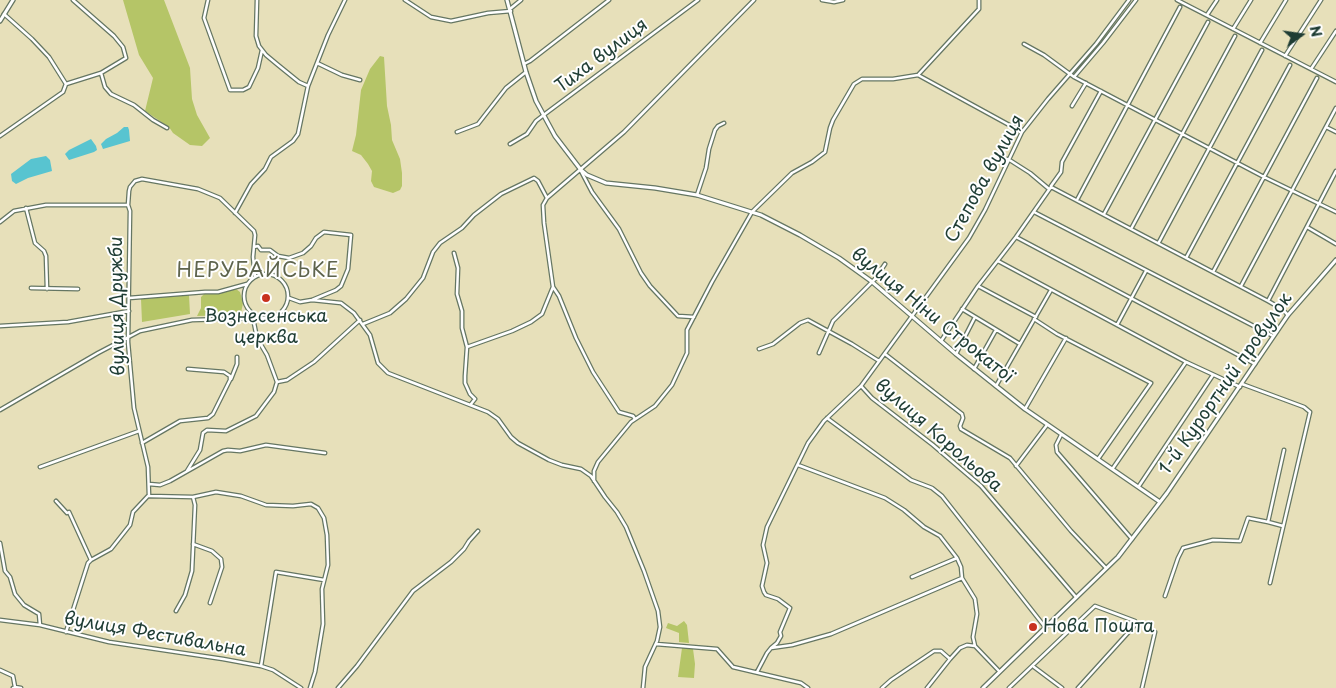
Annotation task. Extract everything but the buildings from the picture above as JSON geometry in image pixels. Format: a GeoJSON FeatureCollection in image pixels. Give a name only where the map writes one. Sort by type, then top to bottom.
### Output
{"type":"FeatureCollection","features":[{"type":"Feature","properties":{"kind":"street"},"geometry":{"type":"LineString","coordinates":[[0,21],[2,12],[13,0]]}},
{"type":"Feature","properties":{"kind":"street"},"geometry":{"type":"LineString","coordinates":[[66,84],[101,73],[125,60],[126,56],[123,47],[114,36],[73,0]]}},
{"type":"Feature","properties":{"kind":"street"},"geometry":{"type":"LineString","coordinates":[[208,0],[204,18],[230,90],[243,90],[249,87],[258,68],[262,50]]}},
{"type":"Feature","properties":{"kind":"street"},"geometry":{"type":"LineString","coordinates":[[257,0],[256,36],[262,50],[299,82],[308,86]]}},
{"type":"Feature","properties":{"kind":"street"},"geometry":{"type":"LineString","coordinates":[[235,213],[271,157],[293,141],[298,134],[308,86],[328,35],[345,0]]}},
{"type":"Feature","properties":{"kind":"street"},"geometry":{"type":"LineString","coordinates":[[405,0],[431,17],[451,21],[510,10],[521,0]]}},
{"type":"Feature","properties":{"kind":"street"},"geometry":{"type":"LineString","coordinates":[[507,0],[536,102],[555,136],[581,170],[592,192],[619,229],[641,273],[650,286],[678,316],[694,317]]}},
{"type":"Feature","properties":{"kind":"street"},"geometry":{"type":"LineString","coordinates":[[524,64],[609,0]]}},
{"type":"Feature","properties":{"kind":"street","name":"Тиха вулиця"},"geometry":{"type":"LineString","coordinates":[[510,144],[527,134],[544,114],[698,0]]}},
{"type":"Feature","properties":{"kind":"street"},"geometry":{"type":"LineString","coordinates":[[467,347],[531,322],[542,314],[553,287],[543,212],[543,205],[547,198],[624,132],[754,0]]}},
{"type":"Feature","properties":{"kind":"street"},"geometry":{"type":"LineString","coordinates":[[822,0],[834,2],[843,0]]}},
{"type":"Feature","properties":{"kind":"street"},"geometry":{"type":"LineString","coordinates":[[594,481],[594,471],[598,462],[635,419],[647,413],[655,406],[672,385],[685,361],[688,348],[687,330],[752,212],[792,173],[825,152],[833,120],[858,81],[862,79],[903,78],[918,75],[979,9],[979,0]]}},
{"type":"Feature","properties":{"kind":"street","name":"Степова вулиця"},"geometry":{"type":"LineString","coordinates":[[771,648],[781,636],[780,632],[790,608],[778,599],[766,595],[764,592],[762,586],[766,564],[763,545],[767,527],[808,443],[827,418],[861,386],[885,354],[969,238],[985,210],[1022,132],[1096,44],[1129,0]]}},
{"type":"Feature","properties":{"kind":"street"},"geometry":{"type":"LineString","coordinates":[[1074,77],[1103,44],[1136,0]]}},
{"type":"Feature","properties":{"kind":"street"},"geometry":{"type":"LineString","coordinates":[[1177,0],[1183,1],[1207,16],[1336,82]]}},
{"type":"Feature","properties":{"kind":"street"},"geometry":{"type":"LineString","coordinates":[[1207,16],[1216,0]]}},
{"type":"Feature","properties":{"kind":"street"},"geometry":{"type":"LineString","coordinates":[[1233,29],[1250,0]]}},
{"type":"Feature","properties":{"kind":"street"},"geometry":{"type":"LineString","coordinates":[[1260,43],[1286,0]]}},
{"type":"Feature","properties":{"kind":"street"},"geometry":{"type":"LineString","coordinates":[[1285,56],[1321,0]]}},
{"type":"Feature","properties":{"kind":"street"},"geometry":{"type":"LineString","coordinates":[[1077,200],[1180,7]]}},
{"type":"Feature","properties":{"kind":"street"},"geometry":{"type":"LineString","coordinates":[[2,12],[49,57],[66,84]]}},
{"type":"Feature","properties":{"kind":"street"},"geometry":{"type":"LineString","coordinates":[[1104,215],[1208,22]]}},
{"type":"Feature","properties":{"kind":"street"},"geometry":{"type":"LineString","coordinates":[[1311,69],[1336,31]]}},
{"type":"Feature","properties":{"kind":"street"},"geometry":{"type":"LineString","coordinates":[[1131,228],[1235,36]]}},
{"type":"Feature","properties":{"kind":"street"},"geometry":{"type":"LineString","coordinates":[[1024,44],[1044,55],[1074,77],[1291,191],[1336,212]]}},
{"type":"Feature","properties":{"kind":"street"},"geometry":{"type":"LineString","coordinates":[[1159,243],[1262,50]]}},
{"type":"Feature","properties":{"kind":"street"},"geometry":{"type":"LineString","coordinates":[[317,63],[342,75],[360,80]]}},
{"type":"Feature","properties":{"kind":"street"},"geometry":{"type":"LineString","coordinates":[[1186,258],[1290,65]]}},
{"type":"Feature","properties":{"kind":"street"},"geometry":{"type":"LineString","coordinates":[[457,132],[478,124],[506,88],[526,72]]}},
{"type":"Feature","properties":{"kind":"street"},"geometry":{"type":"LineString","coordinates":[[101,73],[105,87],[111,94],[134,105],[167,128]]}},
{"type":"Feature","properties":{"kind":"street"},"geometry":{"type":"LineString","coordinates":[[918,75],[1022,132]]}},
{"type":"Feature","properties":{"kind":"street"},"geometry":{"type":"LineString","coordinates":[[1214,272],[1317,78]]}},
{"type":"Feature","properties":{"kind":"street"},"geometry":{"type":"LineString","coordinates":[[1072,106],[1086,83]]}},
{"type":"Feature","properties":{"kind":"street"},"geometry":{"type":"LineString","coordinates":[[0,136],[63,92],[66,84]]}},
{"type":"Feature","properties":{"kind":"street"},"geometry":{"type":"LineString","coordinates":[[941,341],[978,286],[1016,237],[1061,172],[1062,162],[1101,91]]}},
{"type":"Feature","properties":{"kind":"street"},"geometry":{"type":"LineString","coordinates":[[1241,286],[1336,108]]}},
{"type":"Feature","properties":{"kind":"street"},"geometry":{"type":"LineString","coordinates":[[697,195],[715,130],[724,123]]}},
{"type":"Feature","properties":{"kind":"street"},"geometry":{"type":"LineString","coordinates":[[1326,127],[1336,132]]}},
{"type":"Feature","properties":{"kind":"street"},"geometry":{"type":"LineString","coordinates":[[1008,159],[1050,188],[1077,200],[1241,286],[1282,309],[1288,315]]}},
{"type":"Feature","properties":{"kind":"street","name":"вулиця Ніни Строкатої"},"geometry":{"type":"LineString","coordinates":[[581,170],[587,175],[606,183],[697,195],[752,212],[776,222],[817,245],[871,281],[974,369],[1025,409],[1160,502]]}},
{"type":"Feature","properties":{"kind":"street"},"geometry":{"type":"LineString","coordinates":[[1268,301],[1336,172]]}},
{"type":"Feature","properties":{"kind":"street"},"geometry":{"type":"LineString","coordinates":[[0,222],[10,213],[26,208],[63,204],[128,205],[129,191],[137,180],[148,179],[209,192],[220,198],[255,232],[255,277]]}},
{"type":"Feature","properties":{"kind":"street"},"geometry":{"type":"LineString","coordinates":[[364,324],[390,313],[406,299],[423,278],[433,252],[440,243],[462,228],[474,215],[501,194],[530,179],[536,179],[547,198]]}},
{"type":"Feature","properties":{"kind":"street","name":"вулиця Дружби"},"geometry":{"type":"LineString","coordinates":[[128,205],[130,211],[128,342],[130,376],[139,431],[148,467],[149,496]]}},
{"type":"Feature","properties":{"kind":"street"},"geometry":{"type":"LineString","coordinates":[[26,208],[36,243],[46,256],[47,289]]}},
{"type":"Feature","properties":{"kind":"street"},"geometry":{"type":"LineString","coordinates":[[1034,212],[1274,336]]}},
{"type":"Feature","properties":{"kind":"street"},"geometry":{"type":"LineString","coordinates":[[1307,227],[1336,244]]}},
{"type":"Feature","properties":{"kind":"street"},"geometry":{"type":"LineString","coordinates":[[254,248],[258,246],[261,250],[270,250],[278,256],[289,258],[307,250],[316,238],[324,232],[350,235],[348,269],[343,283],[336,290],[312,300],[300,302],[289,298]]}},
{"type":"Feature","properties":{"kind":"street"},"geometry":{"type":"LineString","coordinates":[[1016,237],[1255,364]]}},
{"type":"Feature","properties":{"kind":"street"},"geometry":{"type":"LineString","coordinates":[[254,255],[259,254],[261,250]]}},
{"type":"Feature","properties":{"kind":"street"},"geometry":{"type":"LineString","coordinates":[[454,253],[458,268],[457,294],[462,310],[462,328],[467,347],[464,376],[468,389],[475,398],[471,404]]}},
{"type":"Feature","properties":{"kind":"street","name":"1-й Курортний провулок"},"geometry":{"type":"LineString","coordinates":[[982,688],[1106,568],[1132,539],[1160,502],[1288,315],[1336,260]]}},
{"type":"Feature","properties":{"kind":"street"},"geometry":{"type":"LineString","coordinates":[[998,261],[1186,362],[1213,375],[1304,407],[1310,412],[1270,583]]}},
{"type":"Feature","properties":{"kind":"street"},"geometry":{"type":"LineString","coordinates":[[819,353],[828,330],[839,314],[885,264]]}},
{"type":"Feature","properties":{"kind":"street"},"geometry":{"type":"LineString","coordinates":[[1117,325],[1146,270]]}},
{"type":"Feature","properties":{"kind":"street"},"geometry":{"type":"LineString","coordinates":[[0,410],[140,331],[192,320],[272,318],[280,314],[289,298],[286,285],[278,277],[266,274],[255,277],[248,283],[218,292],[129,298]]}},
{"type":"Feature","properties":{"kind":"street"},"geometry":{"type":"LineString","coordinates":[[248,283],[244,293],[245,304],[252,314],[262,318]]}},
{"type":"Feature","properties":{"kind":"street"},"geometry":{"type":"LineString","coordinates":[[978,286],[1066,338],[1151,383],[1098,459]]}},
{"type":"Feature","properties":{"kind":"street"},"geometry":{"type":"LineString","coordinates":[[553,287],[560,296],[576,338],[593,372],[619,412],[633,416],[635,419]]}},
{"type":"Feature","properties":{"kind":"street"},"geometry":{"type":"LineString","coordinates":[[31,288],[78,288]]}},
{"type":"Feature","properties":{"kind":"street"},"geometry":{"type":"LineString","coordinates":[[996,386],[1051,289]]}},
{"type":"Feature","properties":{"kind":"street"},"geometry":{"type":"LineString","coordinates":[[312,300],[341,303],[354,313],[364,324],[375,348],[375,357],[383,370],[471,404],[493,415],[518,443],[549,460],[581,469],[591,476],[621,517],[644,571],[660,618],[656,644],[645,667],[644,688]]}},
{"type":"Feature","properties":{"kind":"street"},"geometry":{"type":"LineString","coordinates":[[962,310],[1020,344]]}},
{"type":"Feature","properties":{"kind":"street"},"geometry":{"type":"LineString","coordinates":[[0,326],[68,322],[129,311]]}},
{"type":"Feature","properties":{"kind":"street"},"geometry":{"type":"LineString","coordinates":[[187,471],[200,450],[203,433],[206,430],[226,431],[256,416],[274,392],[277,382],[267,355],[257,338],[253,318]]}},
{"type":"Feature","properties":{"kind":"street"},"geometry":{"type":"LineString","coordinates":[[956,354],[975,318]]}},
{"type":"Feature","properties":{"kind":"street"},"geometry":{"type":"LineString","coordinates":[[277,382],[292,377],[314,362],[360,320]]}},
{"type":"Feature","properties":{"kind":"street"},"geometry":{"type":"LineString","coordinates":[[758,349],[774,344],[804,321],[812,321],[879,361]]}},
{"type":"Feature","properties":{"kind":"street"},"geometry":{"type":"LineString","coordinates":[[974,369],[996,330]]}},
{"type":"Feature","properties":{"kind":"street"},"geometry":{"type":"LineString","coordinates":[[1025,409],[1066,338]]}},
{"type":"Feature","properties":{"kind":"street"},"geometry":{"type":"LineString","coordinates":[[885,354],[962,414],[964,418],[960,426],[961,429],[1003,454],[1016,466],[1071,531],[1106,568]]}},
{"type":"Feature","properties":{"kind":"street"},"geometry":{"type":"LineString","coordinates":[[142,443],[180,421],[211,416],[230,380],[237,357]]}},
{"type":"Feature","properties":{"kind":"street"},"geometry":{"type":"LineString","coordinates":[[1113,468],[1186,362]]}},
{"type":"Feature","properties":{"kind":"street"},"geometry":{"type":"LineString","coordinates":[[188,369],[224,372],[228,374],[230,380]]}},
{"type":"Feature","properties":{"kind":"street"},"geometry":{"type":"LineString","coordinates":[[1139,486],[1213,375]]}},
{"type":"Feature","properties":{"kind":"street","name":"вулиця Корольова"},"geometry":{"type":"LineString","coordinates":[[861,386],[872,398],[933,445],[981,486],[1076,597]]}},
{"type":"Feature","properties":{"kind":"street"},"geometry":{"type":"LineString","coordinates":[[827,418],[911,480],[932,488],[942,496],[1045,627]]}},
{"type":"Feature","properties":{"kind":"street"},"geometry":{"type":"LineString","coordinates":[[1016,466],[1047,425]]}},
{"type":"Feature","properties":{"kind":"street"},"geometry":{"type":"LineString","coordinates":[[40,467],[139,431]]}},
{"type":"Feature","properties":{"kind":"street"},"geometry":{"type":"LineString","coordinates":[[1062,434],[1056,445],[1057,452],[1132,539]]}},
{"type":"Feature","properties":{"kind":"street"},"geometry":{"type":"LineString","coordinates":[[149,484],[166,483],[228,450],[240,451],[266,445],[324,453]]}},
{"type":"Feature","properties":{"kind":"street"},"geometry":{"type":"LineString","coordinates":[[1268,522],[1284,450]]}},
{"type":"Feature","properties":{"kind":"street"},"geometry":{"type":"LineString","coordinates":[[798,465],[885,498],[904,510],[924,527],[940,536],[957,558],[962,578],[974,596],[977,614],[973,637],[975,646],[999,671]]}},
{"type":"Feature","properties":{"kind":"street"},"geometry":{"type":"LineString","coordinates":[[587,472],[594,471]]}},
{"type":"Feature","properties":{"kind":"street"},"geometry":{"type":"LineString","coordinates":[[66,632],[91,560],[111,549],[130,525],[132,512],[149,496],[193,497],[216,492],[241,496],[266,505],[293,506],[311,504],[321,511],[324,518],[327,535],[328,565],[322,589],[323,624],[315,672],[310,688]]}},
{"type":"Feature","properties":{"kind":"street"},"geometry":{"type":"LineString","coordinates":[[176,611],[185,595],[192,571],[195,505],[193,497]]}},
{"type":"Feature","properties":{"kind":"street"},"geometry":{"type":"LineString","coordinates":[[56,501],[67,513],[69,512],[91,560]]}},
{"type":"Feature","properties":{"kind":"street"},"geometry":{"type":"LineString","coordinates":[[1165,596],[1178,558],[1184,548],[1213,540],[1240,541],[1248,518],[1283,526]]}},
{"type":"Feature","properties":{"kind":"street"},"geometry":{"type":"LineString","coordinates":[[338,688],[357,666],[413,591],[451,562],[478,531]]}},
{"type":"Feature","properties":{"kind":"street"},"geometry":{"type":"LineString","coordinates":[[0,543],[5,571],[10,577],[15,594],[24,605],[39,614],[40,625]]}},
{"type":"Feature","properties":{"kind":"street"},"geometry":{"type":"LineString","coordinates":[[194,544],[212,551],[221,558],[222,567],[210,603]]}},
{"type":"Feature","properties":{"kind":"street"},"geometry":{"type":"LineString","coordinates":[[912,577],[957,558]]}},
{"type":"Feature","properties":{"kind":"street"},"geometry":{"type":"LineString","coordinates":[[261,666],[276,572],[324,580]]}},
{"type":"Feature","properties":{"kind":"street"},"geometry":{"type":"LineString","coordinates":[[757,672],[771,648],[792,646],[831,634],[962,578]]}},
{"type":"Feature","properties":{"kind":"street"},"geometry":{"type":"LineString","coordinates":[[1009,688],[1095,606],[1135,621],[1136,624],[1078,688]]}},
{"type":"Feature","properties":{"kind":"street","name":"вулиця Фестивальна"},"geometry":{"type":"LineString","coordinates":[[0,620],[40,625],[109,642],[261,666],[273,670],[295,687],[301,688]]}},
{"type":"Feature","properties":{"kind":"street"},"geometry":{"type":"LineString","coordinates":[[1142,688],[1155,632]]}},
{"type":"Feature","properties":{"kind":"street"},"geometry":{"type":"LineString","coordinates":[[656,644],[717,649],[733,667],[801,683],[808,688]]}},
{"type":"Feature","properties":{"kind":"street"},"geometry":{"type":"LineString","coordinates":[[927,688],[963,646],[975,646]]}},
{"type":"Feature","properties":{"kind":"street"},"geometry":{"type":"LineString","coordinates":[[882,688],[890,680],[934,651],[941,651],[950,659]]}},
{"type":"Feature","properties":{"kind":"street"},"geometry":{"type":"LineString","coordinates":[[1033,666],[1062,688]]}},
{"type":"Feature","properties":{"kind":"street"},"geometry":{"type":"LineString","coordinates":[[0,670],[13,676],[14,688],[22,688]]}},
{"type":"Feature","properties":{"kind":"green space"},"geometry":{"type":"Polygon","coordinates":[[[123,0],[164,0],[190,68],[192,99],[197,115],[210,138],[202,146],[190,145],[173,133],[169,127],[145,111],[153,78],[139,55],[123,0]]]}},
{"type":"Feature","properties":{"kind":"green space"},"geometry":{"type":"Polygon","coordinates":[[[380,56],[384,57],[387,106],[392,140],[400,159],[402,173],[402,186],[400,190],[393,193],[374,187],[371,181],[372,171],[368,164],[361,155],[352,151],[356,135],[361,90],[370,69],[380,56]]]}},
{"type":"Feature","properties":{"kind":"green space"},"geometry":{"type":"Polygon","coordinates":[[[236,289],[240,292],[243,303],[241,313],[238,315],[197,316],[201,308],[201,297],[204,294],[236,289]]]}},
{"type":"Feature","properties":{"kind":"green space"},"geometry":{"type":"Polygon","coordinates":[[[189,295],[190,314],[142,322],[141,299],[189,295]]]}},
{"type":"Feature","properties":{"kind":"green space"},"geometry":{"type":"Polygon","coordinates":[[[684,621],[687,625],[689,643],[679,642],[679,633],[666,628],[668,623],[677,626],[684,621]]]}},
{"type":"Feature","properties":{"kind":"green space"},"geometry":{"type":"Polygon","coordinates":[[[682,648],[693,649],[694,678],[678,677],[682,648]]]}},
{"type":"Feature","properties":{"kind":"water"},"geometry":{"type":"Polygon","coordinates":[[[124,127],[128,127],[130,141],[103,149],[101,144],[124,127]]]}},
{"type":"Feature","properties":{"kind":"water"},"geometry":{"type":"Polygon","coordinates":[[[91,139],[97,150],[69,160],[65,154],[69,150],[91,139]]]}},
{"type":"Feature","properties":{"kind":"water"},"geometry":{"type":"Polygon","coordinates":[[[46,156],[50,160],[52,171],[28,178],[16,184],[12,181],[11,174],[31,159],[46,156]]]}},
{"type":"Feature","properties":{"kind":"place","name":"Вознесенська церква"},"geometry":{"type":"Point","coordinates":[266,298]}},
{"type":"Feature","properties":{"kind":"place","name":"Нова Пошта"},"geometry":{"type":"Point","coordinates":[1033,627]}},
{"type":"Feature","properties":{"kind":"district","name":"НЕРУБАЙСЬКЕ"},"geometry":{"type":"Point","coordinates":[258,271]}}]}
